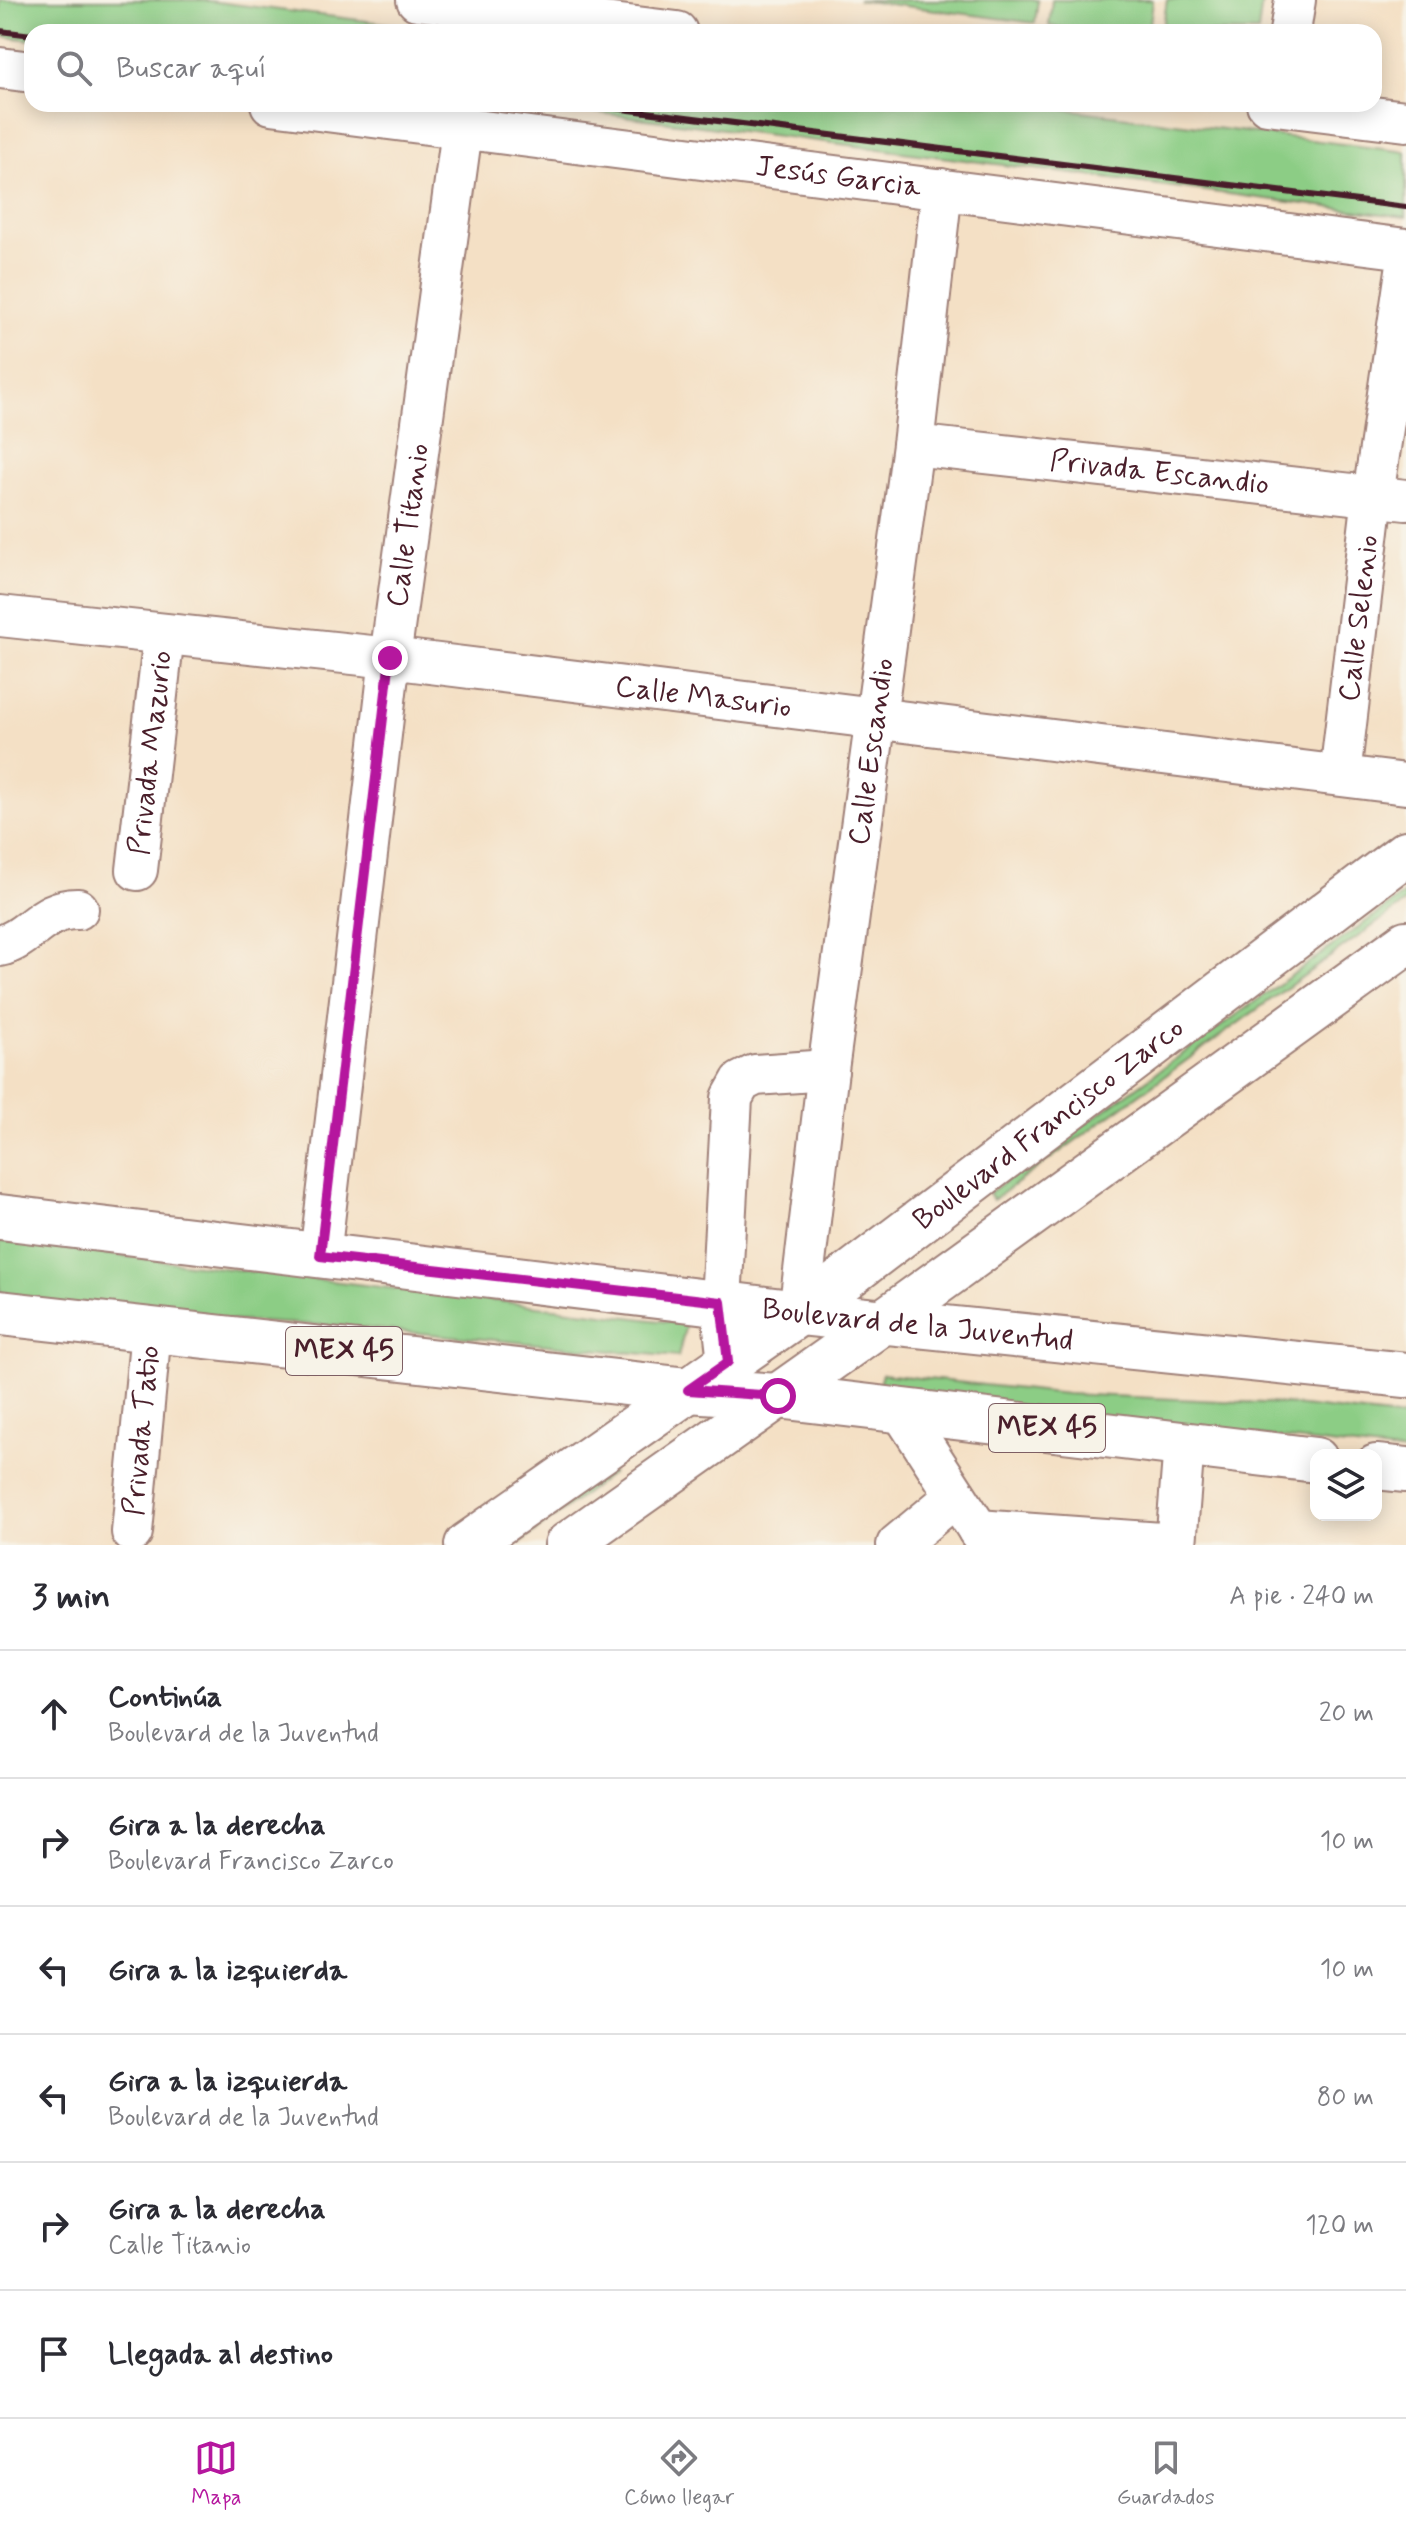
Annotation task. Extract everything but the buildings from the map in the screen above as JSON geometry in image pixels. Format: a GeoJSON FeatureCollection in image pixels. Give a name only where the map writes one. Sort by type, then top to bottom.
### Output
{"type":"FeatureCollection","features":[{"type":"Feature","properties":{"kind":"main road","name":"Boulevard Francisco Zarco"},"geometry":{"type":"LineString","coordinates":[[490,1538],[688,1390],[799,1313],[1406,853]]}},
{"type":"Feature","properties":{"kind":"main road","name":"Boulevard Francisco Zarco"},"geometry":{"type":"LineString","coordinates":[[567,1545],[884,1321],[1406,943]]}},
{"type":"Feature","properties":{"kind":"main road","name":"Boulevard de la Juventud"},"geometry":{"type":"LineString","coordinates":[[0,1217],[799,1313],[1406,1375]]}},
{"type":"Feature","properties":{"kind":"main road","name":"MEX 45"},"geometry":{"type":"LineString","coordinates":[[0,1313],[688,1390],[778,1396],[1310,1459]]}},
{"type":"Feature","properties":{"kind":"main road"},"geometry":{"type":"LineString","coordinates":[[1382,1468],[1406,1470]]}},
{"type":"Feature","properties":{"kind":"street"},"geometry":{"type":"LineString","coordinates":[[417,0],[617,24]]}},
{"type":"Feature","properties":{"kind":"street"},"geometry":{"type":"LineString","coordinates":[[1291,24],[1295,0]]}},
{"type":"Feature","properties":{"kind":"street"},"geometry":{"type":"LineString","coordinates":[[0,68],[24,71]]}},
{"type":"Feature","properties":{"kind":"street","name":"Jesús Garcia"},"geometry":{"type":"LineString","coordinates":[[330,112],[1406,249]]}},
{"type":"Feature","properties":{"kind":"street"},"geometry":{"type":"LineString","coordinates":[[1337,112],[1406,121]]}},
{"type":"Feature","properties":{"kind":"street","name":"Calle Titanio"},"geometry":{"type":"LineString","coordinates":[[320,1256],[390,658],[462,130]]}},
{"type":"Feature","properties":{"kind":"street","name":"Calle Escandio"},"geometry":{"type":"LineString","coordinates":[[799,1313],[828,1070],[913,445],[942,189]]}},
{"type":"Feature","properties":{"kind":"street","name":"Calle Selenio"},"geometry":{"type":"LineString","coordinates":[[1340,775],[1390,498],[1406,271]]}},
{"type":"Feature","properties":{"kind":"street","name":"Privada Escandio"},"geometry":{"type":"LineString","coordinates":[[913,445],[1390,498]]}},
{"type":"Feature","properties":{"kind":"street","name":"Calle Masurio"},"geometry":{"type":"LineString","coordinates":[[0,616],[390,658],[1406,784]]}},
{"type":"Feature","properties":{"kind":"street","name":"Privada Mazurio"},"geometry":{"type":"LineString","coordinates":[[137,870],[164,634]]}},
{"type":"Feature","properties":{"kind":"street"},"geometry":{"type":"LineString","coordinates":[[0,946],[23,935],[42,919],[65,909],[78,909]]}},
{"type":"Feature","properties":{"kind":"street"},"geometry":{"type":"LineString","coordinates":[[728,1362],[721,1302],[732,1098],[736,1088],[747,1077],[828,1070]]}},
{"type":"Feature","properties":{"kind":"street","name":"Privada Tatio"},"geometry":{"type":"LineString","coordinates":[[132,1532],[151,1330]]}},
{"type":"Feature","properties":{"kind":"street"},"geometry":{"type":"LineString","coordinates":[[902,1412],[983,1537],[1176,1544],[1184,1444]]}},
{"type":"Feature","properties":{"kind":"street"},"geometry":{"type":"LineString","coordinates":[[897,1545],[956,1496]]}},
{"type":"Feature","properties":{"kind":"green space"},"geometry":{"type":"Polygon","coordinates":[[[0,0],[201,0],[391,24],[24,24],[24,39],[0,36],[0,0]]]}},
{"type":"Feature","properties":{"kind":"green space"},"geometry":{"type":"Polygon","coordinates":[[[858,0],[1038,0],[1035,23],[858,0]]]}},
{"type":"Feature","properties":{"kind":"green space"},"geometry":{"type":"Polygon","coordinates":[[[1052,0],[1153,0],[1150,24],[1049,24],[1052,0]]]}},
{"type":"Feature","properties":{"kind":"green space"},"geometry":{"type":"Polygon","coordinates":[[[1167,0],[1262,0],[1259,24],[1163,24],[1167,0]]]}},
{"type":"Feature","properties":{"kind":"green space"},"geometry":{"type":"Polygon","coordinates":[[[592,112],[1088,112],[1406,152],[1406,217],[592,112]]]}},
{"type":"Feature","properties":{"kind":"green space"},"geometry":{"type":"Polygon","coordinates":[[[1406,893],[1406,902],[993,1200],[989,1193],[1406,893]]]}},
{"type":"Feature","properties":{"kind":"green space"},"geometry":{"type":"Polygon","coordinates":[[[0,1241],[686,1324],[678,1357],[343,1326],[114,1315],[0,1301],[0,1241]]]}},
{"type":"Feature","properties":{"kind":"green space"},"geometry":{"type":"Polygon","coordinates":[[[882,1374],[1067,1394],[1285,1404],[1406,1418],[1406,1453],[1382,1449],[877,1391],[882,1374]]]}},
{"type":"Feature","properties":{"kind":"green space"},"geometry":{"type":"Polygon","coordinates":[[[606,1467],[612,1473],[522,1542],[519,1536],[606,1467]]]}},
{"type":"Feature","properties":{"kind":"railway"},"geometry":{"type":"LineString","coordinates":[[0,31],[24,34]]}},
{"type":"Feature","properties":{"kind":"railway"},"geometry":{"type":"LineString","coordinates":[[646,112],[1406,207]]}},
{"type":"Feature","properties":{"kind":"route"},"geometry":{"type":"LineString","coordinates":[[390,658],[320,1256],[721,1302],[728,1362],[688,1390],[778,1396]]}}]}
